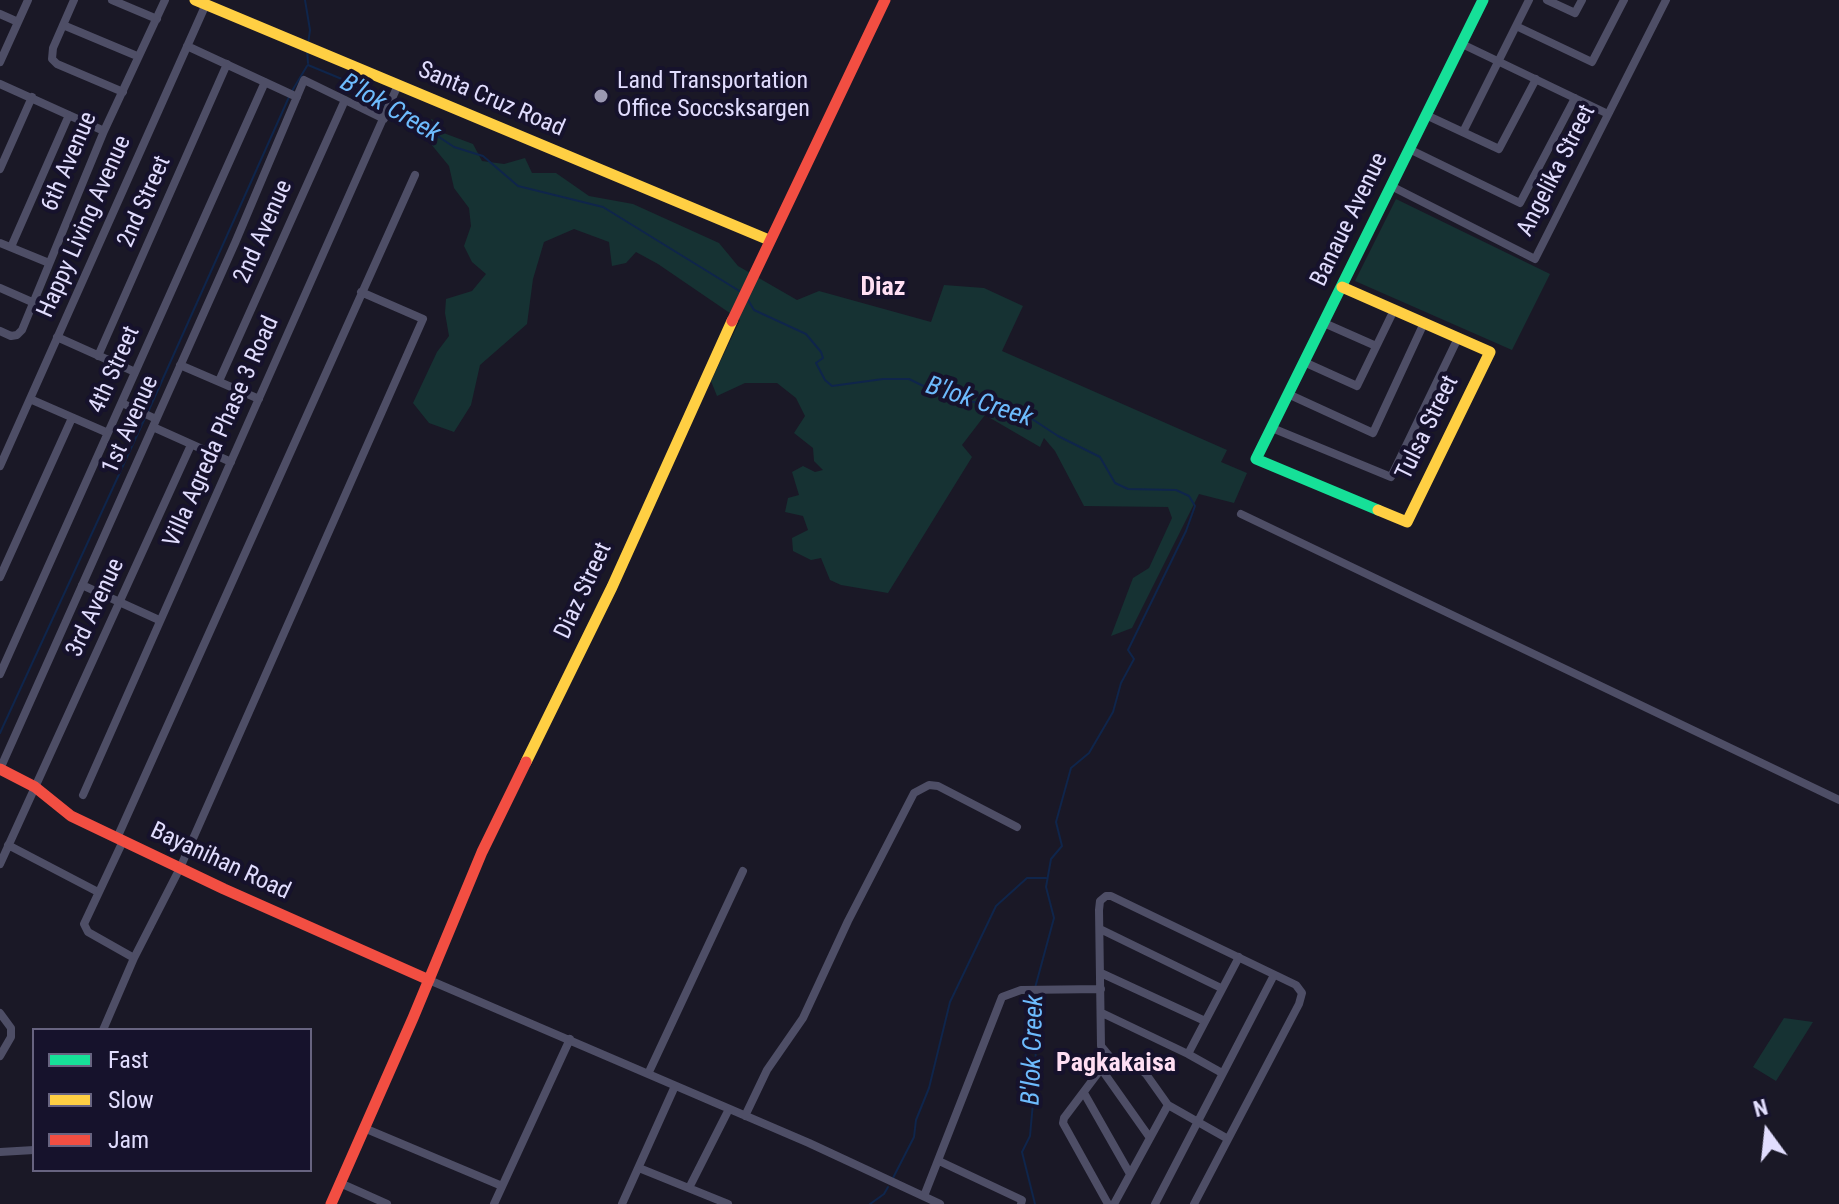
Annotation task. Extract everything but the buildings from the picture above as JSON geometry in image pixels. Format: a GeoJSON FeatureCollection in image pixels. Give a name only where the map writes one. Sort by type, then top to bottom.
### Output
{"type":"FeatureCollection","features":[{"type":"Feature","properties":{"kind":"street"},"geometry":{"type":"LineString","coordinates":[[0,60],[28,0]]}},
{"type":"Feature","properties":{"kind":"street"},"geometry":{"type":"LineString","coordinates":[[74,0],[51,57],[57,64],[123,92]]}},
{"type":"Feature","properties":{"kind":"street"},"geometry":{"type":"LineString","coordinates":[[112,0],[157,19]]}},
{"type":"Feature","properties":{"kind":"street","name":"6th Avenue"},"geometry":{"type":"LineString","coordinates":[[0,331],[11,336],[22,330],[104,131],[165,0]]}},
{"type":"Feature","properties":{"kind":"street","name":"Diaz Street"},"geometry":{"type":"LineString","coordinates":[[331,1204],[482,852],[612,587],[769,240],[885,0]]}},
{"type":"Feature","properties":{"kind":"street","name":"Banaue Avenue"},"geometry":{"type":"LineString","coordinates":[[1256,459],[1483,0]]}},
{"type":"Feature","properties":{"kind":"street"},"geometry":{"type":"LineString","coordinates":[[1463,132],[1529,0]]}},
{"type":"Feature","properties":{"kind":"street"},"geometry":{"type":"LineString","coordinates":[[1547,0],[1575,13],[1582,0]]}},
{"type":"Feature","properties":{"kind":"street"},"geometry":{"type":"LineString","coordinates":[[1516,26],[1592,62],[1624,0]]}},
{"type":"Feature","properties":{"kind":"street","name":"Angelika Street"},"geometry":{"type":"LineString","coordinates":[[1391,186],[1535,259],[1666,0]]}},
{"type":"Feature","properties":{"kind":"street","name":"Santa Cruz Road"},"geometry":{"type":"LineString","coordinates":[[200,2],[769,240]]}},
{"type":"Feature","properties":{"kind":"street","name":"Happy Living Avenue"},"geometry":{"type":"LineString","coordinates":[[0,466],[187,46],[200,2]]}},
{"type":"Feature","properties":{"kind":"street"},"geometry":{"type":"LineString","coordinates":[[0,14],[18,22]]}},
{"type":"Feature","properties":{"kind":"street"},"geometry":{"type":"LineString","coordinates":[[63,25],[137,56]]}},
{"type":"Feature","properties":{"kind":"street"},"geometry":{"type":"LineString","coordinates":[[1462,44],[1608,114]]}},
{"type":"Feature","properties":{"kind":"street"},"geometry":{"type":"LineString","coordinates":[[187,46],[291,95]]}},
{"type":"Feature","properties":{"kind":"street","name":"2nd Street"},"geometry":{"type":"LineString","coordinates":[[98,356],[227,64]]}},
{"type":"Feature","properties":{"kind":"street"},"geometry":{"type":"LineString","coordinates":[[1426,115],[1499,149],[1536,79]]}},
{"type":"Feature","properties":{"kind":"street","name":"1st Avenue"},"geometry":{"type":"LineString","coordinates":[[0,769],[82,585],[150,419],[180,365],[291,95],[304,80],[345,100]]}},
{"type":"Feature","properties":{"kind":"street","name":"4th Street"},"geometry":{"type":"LineString","coordinates":[[0,674],[265,82]]}},
{"type":"Feature","properties":{"kind":"street"},"geometry":{"type":"LineString","coordinates":[[0,84],[104,131]]}},
{"type":"Feature","properties":{"kind":"street","name":"Villa Agreda Phase 3 Road"},"geometry":{"type":"LineString","coordinates":[[83,795],[398,85]]}},
{"type":"Feature","properties":{"kind":"street"},"geometry":{"type":"LineString","coordinates":[[0,169],[32,97]]}},
{"type":"Feature","properties":{"kind":"street"},"geometry":{"type":"LineString","coordinates":[[1409,149],[1520,203],[1575,98]]}},
{"type":"Feature","properties":{"kind":"street"},"geometry":{"type":"LineString","coordinates":[[345,100],[387,112]]}},
{"type":"Feature","properties":{"kind":"street","name":"2nd Avenue"},"geometry":{"type":"LineString","coordinates":[[219,381],[345,100]]}},
{"type":"Feature","properties":{"kind":"street"},"geometry":{"type":"LineString","coordinates":[[11,247],[69,115]]}},
{"type":"Feature","properties":{"kind":"street"},"geometry":{"type":"LineString","coordinates":[[134,958],[84,928],[84,919],[415,175]]}},
{"type":"Feature","properties":{"kind":"street"},"geometry":{"type":"LineString","coordinates":[[0,243],[49,263]]}},
{"type":"Feature","properties":{"kind":"street","name":"Tulsa Street"},"geometry":{"type":"LineString","coordinates":[[1256,459],[1407,522],[1490,352],[1342,287]]}},
{"type":"Feature","properties":{"kind":"street"},"geometry":{"type":"LineString","coordinates":[[0,288],[32,302]]}},
{"type":"Feature","properties":{"kind":"street"},"geometry":{"type":"LineString","coordinates":[[104,1028],[134,958],[180,868],[423,319],[361,292]]}},
{"type":"Feature","properties":{"kind":"street"},"geometry":{"type":"LineString","coordinates":[[1304,362],[1357,386],[1394,310]]}},
{"type":"Feature","properties":{"kind":"street"},"geometry":{"type":"LineString","coordinates":[[1324,323],[1376,346]]}},
{"type":"Feature","properties":{"kind":"street"},"geometry":{"type":"LineString","coordinates":[[1288,394],[1373,433],[1424,323]]}},
{"type":"Feature","properties":{"kind":"street"},"geometry":{"type":"LineString","coordinates":[[57,337],[135,372]]}},
{"type":"Feature","properties":{"kind":"street"},"geometry":{"type":"LineString","coordinates":[[1272,428],[1391,477],[1458,338]]}},
{"type":"Feature","properties":{"kind":"street"},"geometry":{"type":"LineString","coordinates":[[180,365],[259,399]]}},
{"type":"Feature","properties":{"kind":"street"},"geometry":{"type":"LineString","coordinates":[[30,399],[108,433]]}},
{"type":"Feature","properties":{"kind":"street"},"geometry":{"type":"LineString","coordinates":[[122,403],[191,445],[231,462]]}},
{"type":"Feature","properties":{"kind":"street"},"geometry":{"type":"LineString","coordinates":[[2,574],[72,418]]}},
{"type":"Feature","properties":{"kind":"street","name":"3rd Avenue"},"geometry":{"type":"LineString","coordinates":[[0,864],[191,445]]}},
{"type":"Feature","properties":{"kind":"street"},"geometry":{"type":"LineString","coordinates":[[1241,514],[1839,800]]}},
{"type":"Feature","properties":{"kind":"street"},"geometry":{"type":"LineString","coordinates":[[82,585],[159,620]]}},
{"type":"Feature","properties":{"kind":"street","name":"Bayanihan Road"},"geometry":{"type":"LineString","coordinates":[[0,769],[35,787],[71,816],[429,980]]}},
{"type":"Feature","properties":{"kind":"street"},"geometry":{"type":"LineString","coordinates":[[745,1116],[767,1070],[803,1018],[848,921],[914,793],[929,785],[938,786],[1017,827]]}},
{"type":"Feature","properties":{"kind":"street"},"geometry":{"type":"LineString","coordinates":[[8,845],[98,892]]}},
{"type":"Feature","properties":{"kind":"street"},"geometry":{"type":"LineString","coordinates":[[648,1074],[743,871]]}},
{"type":"Feature","properties":{"kind":"street"},"geometry":{"type":"LineString","coordinates":[[1194,1204],[1302,998],[1300,989],[1111,896],[1100,901],[1102,1013],[1099,1042],[1110,1057],[1137,1066],[1146,1074],[1168,1105],[1228,1139]]}},
{"type":"Feature","properties":{"kind":"street"},"geometry":{"type":"LineString","coordinates":[[1100,929],[1221,988]]}},
{"type":"Feature","properties":{"kind":"street"},"geometry":{"type":"LineString","coordinates":[[1188,1054],[1239,957]]}},
{"type":"Feature","properties":{"kind":"street"},"geometry":{"type":"LineString","coordinates":[[1101,973],[1205,1021]]}},
{"type":"Feature","properties":{"kind":"street"},"geometry":{"type":"LineString","coordinates":[[1155,1204],[1274,975]]}},
{"type":"Feature","properties":{"kind":"street"},"geometry":{"type":"LineString","coordinates":[[429,980],[570,1039],[940,1204]]}},
{"type":"Feature","properties":{"kind":"street"},"geometry":{"type":"LineString","coordinates":[[924,1196],[999,1002],[1009,992],[1029,989],[1101,989]]}},
{"type":"Feature","properties":{"kind":"street"},"geometry":{"type":"LineString","coordinates":[[0,1013],[11,1028],[11,1037],[0,1056]]}},
{"type":"Feature","properties":{"kind":"street"},"geometry":{"type":"LineString","coordinates":[[1102,1013],[1222,1073]]}},
{"type":"Feature","properties":{"kind":"street"},"geometry":{"type":"LineString","coordinates":[[494,1204],[570,1039]]}},
{"type":"Feature","properties":{"kind":"street"},"geometry":{"type":"LineString","coordinates":[[1110,1057],[1064,1118],[1064,1127],[1111,1204],[1168,1105]]}},
{"type":"Feature","properties":{"kind":"street"},"geometry":{"type":"LineString","coordinates":[[1102,1070],[1150,1138]]}},
{"type":"Feature","properties":{"kind":"street"},"geometry":{"type":"LineString","coordinates":[[622,1204],[675,1086]]}},
{"type":"Feature","properties":{"kind":"street"},"geometry":{"type":"LineString","coordinates":[[1084,1093],[1130,1174]]}},
{"type":"Feature","properties":{"kind":"street"},"geometry":{"type":"LineString","coordinates":[[689,1188],[729,1109]]}},
{"type":"Feature","properties":{"kind":"street"},"geometry":{"type":"LineString","coordinates":[[364,1128],[502,1186]]}},
{"type":"Feature","properties":{"kind":"street"},"geometry":{"type":"LineString","coordinates":[[0,1152],[32,1150]]}},
{"type":"Feature","properties":{"kind":"street"},"geometry":{"type":"LineString","coordinates":[[939,1161],[1022,1200],[1021,1204]]}},
{"type":"Feature","properties":{"kind":"street"},"geometry":{"type":"LineString","coordinates":[[639,1168],[728,1204]]}},
{"type":"Feature","properties":{"kind":"street"},"geometry":{"type":"LineString","coordinates":[[340,1183],[387,1204]]}},
{"type":"Feature","properties":{"kind":"green space"},"geometry":{"type":"Polygon","coordinates":[[[432,119],[441,132],[473,144],[482,161],[504,164],[525,158],[532,173],[556,173],[589,196],[633,204],[719,243],[738,266],[797,300],[819,291],[931,322],[944,285],[984,288],[1023,306],[1002,351],[1227,450],[1221,462],[1247,473],[1234,503],[1199,494],[1132,628],[1111,636],[1133,578],[1149,568],[1172,518],[1168,507],[1084,506],[1055,451],[1044,438],[1040,447],[985,415],[962,445],[972,457],[888,593],[841,585],[830,580],[821,558],[811,560],[793,551],[792,538],[808,530],[803,516],[785,512],[788,498],[799,495],[792,472],[803,466],[815,472],[823,470],[814,461],[813,448],[794,433],[805,416],[796,398],[777,383],[745,383],[717,396],[711,381],[740,320],[636,252],[626,263],[612,266],[609,242],[574,229],[544,242],[533,279],[527,324],[480,365],[471,405],[454,432],[429,423],[413,403],[437,352],[449,336],[446,299],[472,291],[486,274],[472,262],[464,246],[471,226],[469,208],[454,188],[449,166],[417,127],[432,119]]]}},
{"type":"Feature","properties":{"kind":"green space"},"geometry":{"type":"Polygon","coordinates":[[[1396,199],[1550,274],[1512,350],[1355,281],[1396,199]]]}},
{"type":"Feature","properties":{"kind":"green space"},"geometry":{"type":"Polygon","coordinates":[[[1784,1018],[1813,1022],[1776,1081],[1753,1067],[1784,1018]]]}},
{"type":"Feature","properties":{"kind":"waterway","name":"B'lok Creek"},"geometry":{"type":"LineString","coordinates":[[305,0],[310,30],[308,44]]}},
{"type":"Feature","properties":{"kind":"waterway","name":"B'lok Creek"},"geometry":{"type":"LineString","coordinates":[[307,50],[308,63]]}},
{"type":"Feature","properties":{"kind":"waterway","name":"B'lok Creek"},"geometry":{"type":"LineString","coordinates":[[308,65],[349,82],[384,105]]}},
{"type":"Feature","properties":{"kind":"waterway"},"geometry":{"type":"LineString","coordinates":[[292,91],[307,66]]}},
{"type":"Feature","properties":{"kind":"waterway"},"geometry":{"type":"LineString","coordinates":[[148,412],[289,97]]}},
{"type":"Feature","properties":{"kind":"waterway","name":"B'lok Creek"},"geometry":{"type":"LineString","coordinates":[[390,108],[454,147],[483,156],[518,186],[603,207],[741,292]]}},
{"type":"Feature","properties":{"kind":"waterway","name":"B'lok Creek"},"geometry":{"type":"LineString","coordinates":[[748,300],[754,310],[806,334],[821,352],[823,358],[816,363],[832,386],[909,379],[950,399],[1023,413],[1058,436],[1100,457],[1115,483],[1128,489],[1176,490],[1189,496],[1195,506],[1128,650],[1134,659],[1121,683],[1113,712],[1089,753],[1071,768],[1056,822],[1062,846],[1051,859],[1046,887],[1054,918],[1035,988]]}},
{"type":"Feature","properties":{"kind":"waterway"},"geometry":{"type":"LineString","coordinates":[[0,733],[145,418]]}},
{"type":"Feature","properties":{"kind":"waterway"},"geometry":{"type":"LineString","coordinates":[[893,1178],[914,1137],[916,1120],[929,1088],[950,1002],[996,906],[1027,878],[1046,878]]}},
{"type":"Feature","properties":{"kind":"waterway","name":"B'lok Creek"},"geometry":{"type":"LineString","coordinates":[[1034,994],[1036,1069],[1030,1136],[1022,1152],[1035,1204]]}},
{"type":"Feature","properties":{"kind":"waterway"},"geometry":{"type":"LineString","coordinates":[[870,1204],[888,1187]]}},
{"type":"Feature","properties":{"kind":"traffic: fast"},"geometry":{"type":"LineString","coordinates":[[1378,510],[1256,459],[1483,0]]}},
{"type":"Feature","properties":{"kind":"traffic: slow"},"geometry":{"type":"LineString","coordinates":[[195,0],[769,240]]}},
{"type":"Feature","properties":{"kind":"traffic: slow"},"geometry":{"type":"LineString","coordinates":[[1342,287],[1490,352],[1407,522],[1378,510]]}},
{"type":"Feature","properties":{"kind":"traffic: slow"},"geometry":{"type":"LineString","coordinates":[[526,762],[612,587],[732,321]]}},
{"type":"Feature","properties":{"kind":"traffic: jam"},"geometry":{"type":"LineString","coordinates":[[732,321],[885,0]]}},
{"type":"Feature","properties":{"kind":"traffic: jam"},"geometry":{"type":"LineString","coordinates":[[331,1204],[482,852],[526,762]]}},
{"type":"Feature","properties":{"kind":"traffic: jam"},"geometry":{"type":"LineString","coordinates":[[0,769],[35,787],[71,816],[224,889],[429,980]]}},
{"type":"Feature","properties":{"kind":"place","name":"Land Transportation Office Soccsksargen"},"geometry":{"type":"Point","coordinates":[601,96]}},
{"type":"Feature","properties":{"kind":"district","name":"Diaz"},"geometry":{"type":"Point","coordinates":[883,288]}},
{"type":"Feature","properties":{"kind":"district","name":"Pagkakaisa"},"geometry":{"type":"Point","coordinates":[1116,1064]}}]}
